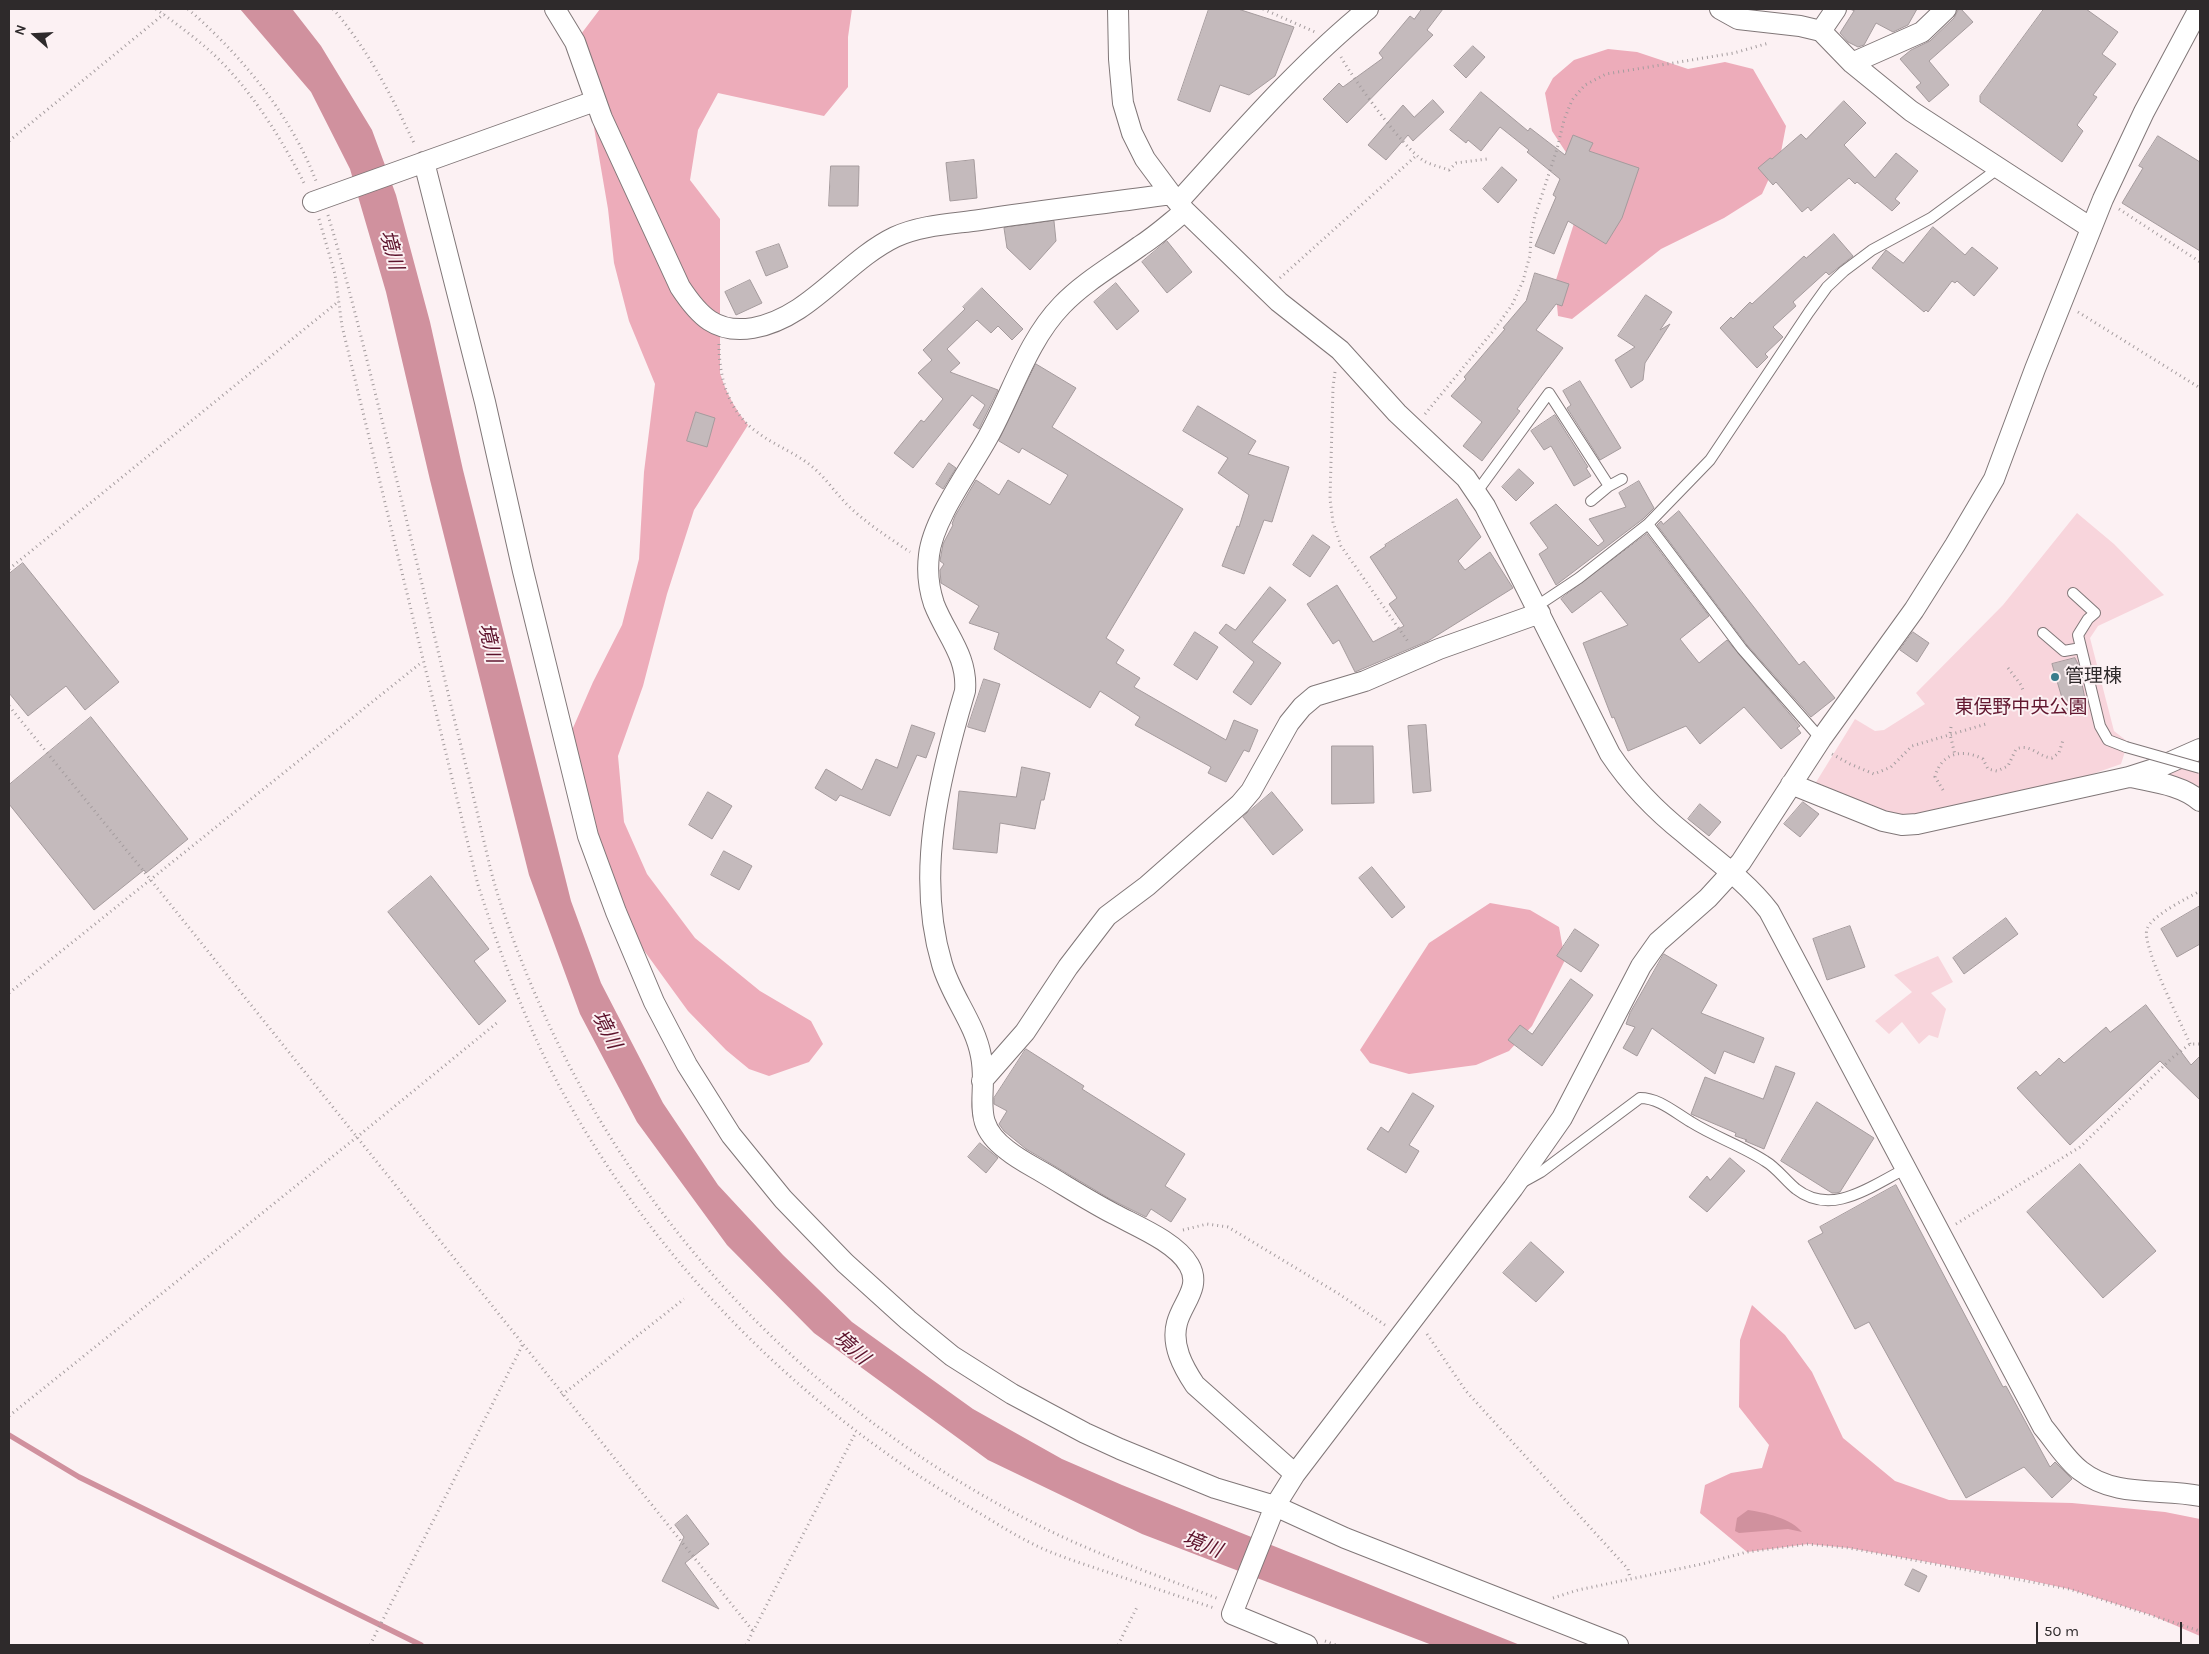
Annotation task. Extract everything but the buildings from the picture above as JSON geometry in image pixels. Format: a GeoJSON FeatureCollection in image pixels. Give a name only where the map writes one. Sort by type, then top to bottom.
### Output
{"type":"FeatureCollection","features":[{"type":"Feature","properties":{"kind":"street"},"geometry":{"type":"LineString","coordinates":[[555,9],[575,42],[595,101],[680,287],[691,304],[702,316],[719,327],[729,329],[754,328],[793,312],[878,248],[895,237],[914,230],[990,218],[1178,202]]}},
{"type":"Feature","properties":{"kind":"street"},"geometry":{"type":"LineString","coordinates":[[1118,9],[1118,58],[1123,103],[1132,134],[1145,159],[1178,202],[1268,290],[1340,350],[1414,428],[1466,478],[1476,492],[1538,609],[1610,754],[1621,771],[1638,791],[1684,834],[1732,871],[1754,892],[1769,911],[2043,1427],[2081,1471],[2105,1484],[2135,1491],[2200,1496]]}},
{"type":"Feature","properties":{"kind":"street"},"geometry":{"type":"LineString","coordinates":[[1295,1474],[1195,1385],[1185,1371],[1178,1356],[1177,1323],[1193,1288],[1189,1264],[1177,1251],[1151,1235],[1020,1160],[994,1139],[985,1125],[982,1111],[981,1055],[942,964],[932,912],[930,873],[933,829],[940,783],[965,691],[967,676],[957,648],[934,604],[929,579],[929,554],[939,524],[989,436],[1039,335],[1052,316],[1073,295],[1143,245],[1178,202],[1282,88],[1331,39],[1368,9]]}},
{"type":"Feature","properties":{"kind":"street"},"geometry":{"type":"LineString","coordinates":[[1720,9],[1822,31],[1852,63],[1911,111],[2091,228]]}},
{"type":"Feature","properties":{"kind":"street"},"geometry":{"type":"LineString","coordinates":[[1822,31],[1836,9]]}},
{"type":"Feature","properties":{"kind":"street"},"geometry":{"type":"LineString","coordinates":[[1852,63],[1922,32],[1946,9]]}},
{"type":"Feature","properties":{"kind":"street"},"geometry":{"type":"LineString","coordinates":[[1307,1645],[1234,1607],[1273,1511],[1295,1474],[1514,1188],[1562,1118],[1640,966],[1658,942],[1708,898],[1746,854],[1819,742],[1914,610],[1994,479],[2035,369],[2103,199],[2144,112],[2199,9]]}},
{"type":"Feature","properties":{"kind":"street"},"geometry":{"type":"LineString","coordinates":[[321,199],[595,101]]}},
{"type":"Feature","properties":{"kind":"street"},"geometry":{"type":"LineString","coordinates":[[421,163],[485,402],[501,480],[588,836],[616,912],[654,1002],[687,1065],[731,1135],[783,1199],[845,1263],[952,1356],[1012,1394],[1085,1433],[1215,1488],[1618,1645]]}},
{"type":"Feature","properties":{"kind":"street"},"geometry":{"type":"LineString","coordinates":[[982,1082],[1025,1032],[1068,967],[1107,916],[1162,873],[1240,804],[1252,791],[1278,742],[1302,707],[1315,696],[1365,681],[1538,609]]}},
{"type":"Feature","properties":{"kind":"street"},"geometry":{"type":"LineString","coordinates":[[1791,784],[1883,821],[1902,826],[1942,820],[2129,777],[2157,768],[2200,750]]}},
{"type":"Feature","properties":{"kind":"street"},"geometry":{"type":"LineString","coordinates":[[2129,777],[2173,786],[2193,794],[2200,801]]}},
{"type":"Feature","properties":{"kind":"lane"},"geometry":{"type":"LineString","coordinates":[[1538,609],[1648,524],[1710,460],[1827,287],[1844,271],[1872,250],[1931,218],[1999,168]]}},
{"type":"Feature","properties":{"kind":"lane"},"geometry":{"type":"LineString","coordinates":[[1476,492],[1549,393],[1609,486]]}},
{"type":"Feature","properties":{"kind":"lane"},"geometry":{"type":"LineString","coordinates":[[1591,501],[1609,486],[1622,479]]}},
{"type":"Feature","properties":{"kind":"lane"},"geometry":{"type":"LineString","coordinates":[[1648,524],[1742,649],[1819,742]]}},
{"type":"Feature","properties":{"kind":"lane"},"geometry":{"type":"LineString","coordinates":[[2073,593],[2095,614],[2088,619],[2078,635],[2100,726],[2108,740],[2126,748],[2200,768]]}},
{"type":"Feature","properties":{"kind":"lane"},"geometry":{"type":"LineString","coordinates":[[2043,633],[2064,651],[2081,648]]}},
{"type":"Feature","properties":{"kind":"lane"},"geometry":{"type":"LineString","coordinates":[[1514,1188],[1541,1172],[1640,1098],[1649,1098],[1669,1107],[1706,1131],[1754,1154],[1767,1162],[1796,1189],[1821,1201],[1834,1202],[1905,1169]]}},
{"type":"Feature","properties":{"kind":"path"},"geometry":{"type":"LineString","coordinates":[[156,9],[210,51],[229,71],[276,132],[321,199],[342,326],[467,847],[488,916],[531,1027],[567,1100],[609,1168],[672,1256],[705,1293],[782,1370],[818,1402],[912,1472],[1032,1543],[1086,1564],[1234,1607]]}},
{"type":"Feature","properties":{"kind":"path"},"geometry":{"type":"LineString","coordinates":[[333,9],[366,52],[396,105],[421,163]]}},
{"type":"Feature","properties":{"kind":"path"},"geometry":{"type":"LineString","coordinates":[[1263,9],[1331,39],[1343,61],[1370,100],[1417,155],[1425,161],[1450,170],[1456,163],[1487,160]]}},
{"type":"Feature","properties":{"kind":"path"},"geometry":{"type":"LineString","coordinates":[[9,141],[164,14]]}},
{"type":"Feature","properties":{"kind":"path"},"geometry":{"type":"LineString","coordinates":[[1414,428],[1494,330],[1512,305],[1523,281],[1530,255],[1531,235],[1564,120],[1572,100],[1584,85],[1606,74],[1734,53],[1764,45],[1771,41]]}},
{"type":"Feature","properties":{"kind":"path"},"geometry":{"type":"LineString","coordinates":[[1268,290],[1366,199],[1417,155]]}},
{"type":"Feature","properties":{"kind":"path"},"geometry":{"type":"LineString","coordinates":[[2103,199],[2200,262]]}},
{"type":"Feature","properties":{"kind":"path"},"geometry":{"type":"LineString","coordinates":[[9,569],[339,301]]}},
{"type":"Feature","properties":{"kind":"path"},"geometry":{"type":"LineString","coordinates":[[2062,302],[2200,388]]}},
{"type":"Feature","properties":{"kind":"path"},"geometry":{"type":"LineString","coordinates":[[719,327],[720,373],[724,388],[739,414],[748,425],[808,464],[853,510],[876,529],[929,566]]}},
{"type":"Feature","properties":{"kind":"path"},"geometry":{"type":"LineString","coordinates":[[1340,350],[1332,387],[1330,499],[1333,522],[1341,546],[1419,658]]}},
{"type":"Feature","properties":{"kind":"path"},"geometry":{"type":"LineString","coordinates":[[9,993],[422,662]]}},
{"type":"Feature","properties":{"kind":"path"},"geometry":{"type":"LineString","coordinates":[[2008,668],[2021,685],[2024,693]]}},
{"type":"Feature","properties":{"kind":"path"},"geometry":{"type":"LineString","coordinates":[[9,706],[753,1631]]}},
{"type":"Feature","properties":{"kind":"path"},"geometry":{"type":"LineString","coordinates":[[1819,742],[1850,764],[1874,774],[1890,767],[1912,746],[1986,724]]}},
{"type":"Feature","properties":{"kind":"path"},"geometry":{"type":"LineString","coordinates":[[1951,727],[1950,734],[1955,755]]}},
{"type":"Feature","properties":{"kind":"path"},"geometry":{"type":"LineString","coordinates":[[1943,790],[1935,777],[1938,767],[1944,758],[1968,752],[1983,759],[1988,769],[1998,770],[2008,766],[2016,749],[2022,746],[2030,747],[2038,755],[2052,758],[2059,753],[2063,740]]}},
{"type":"Feature","properties":{"kind":"path"},"geometry":{"type":"LineString","coordinates":[[2190,1044],[2150,950],[2147,941],[2147,929],[2155,919],[2200,891]]}},
{"type":"Feature","properties":{"kind":"path"},"geometry":{"type":"LineString","coordinates":[[9,1416],[498,1022]]}},
{"type":"Feature","properties":{"kind":"path"},"geometry":{"type":"LineString","coordinates":[[1941,1234],[2080,1147],[2172,1058],[2190,1044],[2200,1044]]}},
{"type":"Feature","properties":{"kind":"path"},"geometry":{"type":"LineString","coordinates":[[1151,1235],[1207,1224],[1228,1227],[1339,1294],[1400,1335]]}},
{"type":"Feature","properties":{"kind":"path"},"geometry":{"type":"LineString","coordinates":[[562,1395],[684,1298]]}},
{"type":"Feature","properties":{"kind":"path"},"geometry":{"type":"LineString","coordinates":[[1415,1317],[1466,1391],[1628,1569],[1630,1578]]}},
{"type":"Feature","properties":{"kind":"path"},"geometry":{"type":"LineString","coordinates":[[370,1645],[523,1344]]}},
{"type":"Feature","properties":{"kind":"path"},"geometry":{"type":"LineString","coordinates":[[746,1645],[856,1432]]}},
{"type":"Feature","properties":{"kind":"path"},"geometry":{"type":"LineString","coordinates":[[1523,1608],[1578,1590],[1630,1578],[1702,1564],[1747,1552],[1808,1544],[1849,1548],[2069,1589],[2200,1631]]}},
{"type":"Feature","properties":{"kind":"path"},"geometry":{"type":"LineString","coordinates":[[1118,1645],[1137,1607]]}},
{"type":"Feature","properties":{"kind":"green space","name":"東俣野中央公園"},"geometry":{"type":"Polygon","coordinates":[[[2077,513],[2114,544],[2164,595],[2098,626],[2090,638],[2114,731],[2128,742],[2121,764],[2004,805],[1917,824],[1810,792],[1855,719],[1875,731],[1884,730],[1925,704],[1916,693],[2003,605],[2077,513]]]}},
{"type":"Feature","properties":{"kind":"green space"},"geometry":{"type":"Polygon","coordinates":[[[2200,749],[2200,801],[2157,768],[2200,749]]]}},
{"type":"Feature","properties":{"kind":"green space"},"geometry":{"type":"Polygon","coordinates":[[[1938,956],[1953,982],[1931,993],[1946,1009],[1938,1038],[1929,1035],[1919,1044],[1902,1022],[1889,1034],[1875,1021],[1912,992],[1894,975],[1938,956]]]}},
{"type":"Feature","properties":{"kind":"shaded area"},"geometry":{"type":"Polygon","coordinates":[[[600,9],[852,9],[848,37],[848,87],[824,116],[718,93],[698,130],[690,180],[720,219],[720,373],[731,400],[748,425],[694,510],[667,594],[643,686],[618,756],[624,822],[647,874],[695,938],[760,991],[811,1021],[823,1044],[809,1062],[769,1076],[749,1069],[726,1050],[688,1011],[616,912],[566,744],[593,682],[622,625],[639,559],[644,472],[655,384],[629,321],[614,263],[608,209],[584,69],[575,42],[600,9]]]}},
{"type":"Feature","properties":{"kind":"shaded area"},"geometry":{"type":"Polygon","coordinates":[[[1608,49],[1637,52],[1688,69],[1725,62],[1753,69],[1786,126],[1781,152],[1762,194],[1724,218],[1661,249],[1572,319],[1558,316],[1555,283],[1584,192],[1577,169],[1552,131],[1545,93],[1553,78],[1574,60],[1608,49]]]}},
{"type":"Feature","properties":{"kind":"shaded area"},"geometry":{"type":"Polygon","coordinates":[[[1490,903],[1530,910],[1559,927],[1565,960],[1532,1026],[1509,1051],[1476,1065],[1409,1074],[1370,1063],[1360,1050],[1429,943],[1490,903]]]}},
{"type":"Feature","properties":{"kind":"shaded area"},"geometry":{"type":"Polygon","coordinates":[[[1752,1305],[1785,1335],[1812,1372],[1843,1438],[1895,1481],[1949,1500],[2072,1503],[2165,1512],[2200,1519],[2200,1636],[2151,1615],[2069,1589],[2023,1579],[1849,1548],[1808,1544],[1747,1552],[1700,1513],[1705,1485],[1731,1473],[1762,1468],[1769,1445],[1739,1407],[1740,1340],[1752,1305]]]}},
{"type":"Feature","properties":{"kind":"water","name":"境川"},"geometry":{"type":"Polygon","coordinates":[[[240,9],[293,10],[321,46],[372,130],[396,195],[430,322],[463,470],[571,901],[601,983],[663,1103],[718,1185],[783,1255],[852,1322],[973,1409],[1062,1459],[1122,1485],[1520,1645],[1432,1645],[1142,1534],[988,1460],[814,1333],[727,1245],[637,1122],[580,1014],[529,875],[430,480],[386,292],[350,169],[311,92],[240,9]]]}},
{"type":"Feature","properties":{"kind":"water"},"geometry":{"type":"Polygon","coordinates":[[[1748,1510],[1769,1514],[1785,1520],[1792,1523],[1802,1532],[1788,1529],[1739,1533],[1735,1531],[1737,1518],[1748,1510]]]}},
{"type":"Feature","properties":{"kind":"waterway"},"geometry":{"type":"LineString","coordinates":[[9,1435],[79,1477],[421,1645]]}},
{"type":"Feature","properties":{"kind":"place","name":"管理棟"},"geometry":{"type":"Point","coordinates":[2055,677]}}]}
